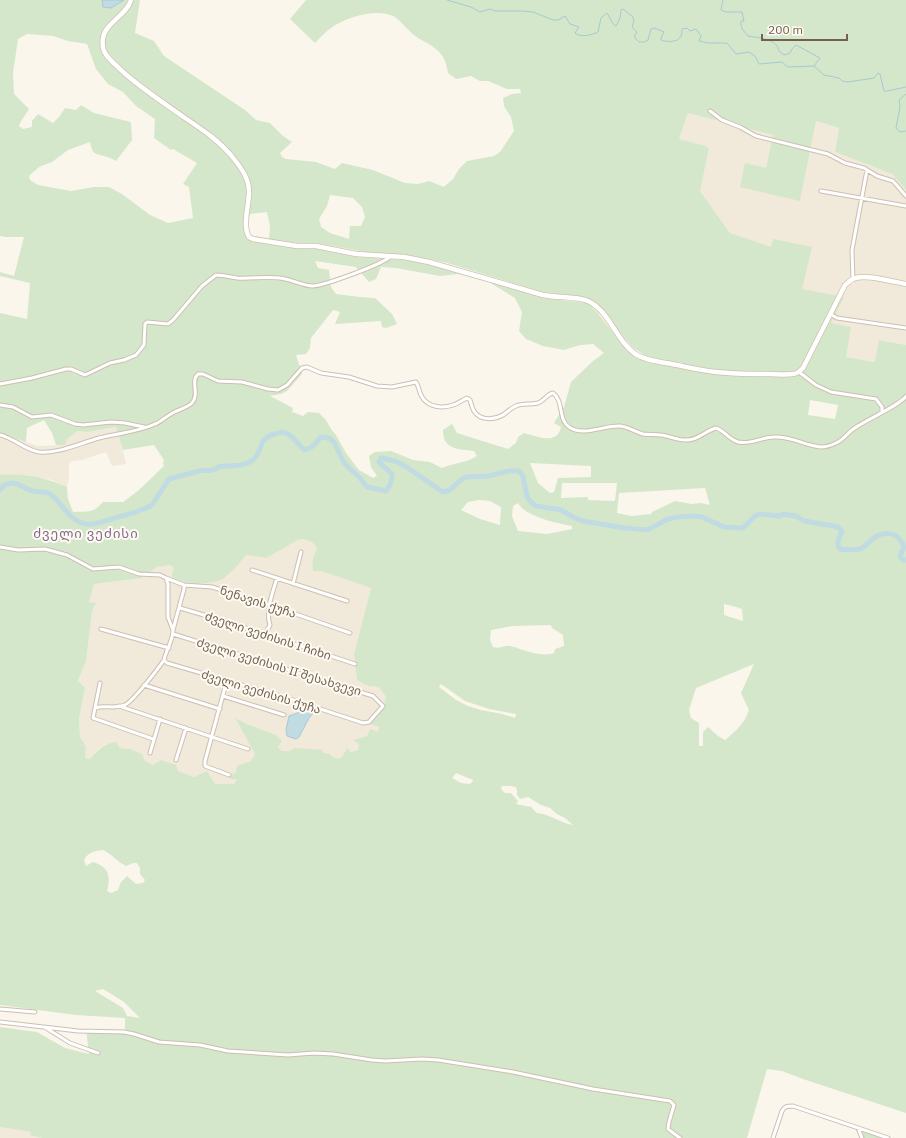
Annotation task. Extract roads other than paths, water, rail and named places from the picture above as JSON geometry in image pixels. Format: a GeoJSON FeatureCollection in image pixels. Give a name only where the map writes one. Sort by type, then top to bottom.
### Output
{"type":"FeatureCollection","features":[{"type":"Feature","properties":{"kind":"street"},"geometry":{"type":"LineString","coordinates":[[131,0],[127,9],[104,34],[102,39],[103,49],[107,56],[128,76],[154,97],[208,134],[233,158],[243,172],[248,186],[249,192],[246,229],[249,237],[254,239],[297,246],[316,246],[356,254],[429,262],[543,295],[588,300],[601,311],[630,349],[644,358],[715,372],[764,374],[794,374],[799,372],[803,368],[846,285],[853,279],[868,277],[906,284]]}},
{"type":"Feature","properties":{"kind":"street"},"geometry":{"type":"LineString","coordinates":[[710,111],[722,120],[740,127],[756,136],[828,154],[845,163],[893,181],[906,196]]}},
{"type":"Feature","properties":{"kind":"street"},"geometry":{"type":"LineString","coordinates":[[853,279],[851,256],[867,170]]}},
{"type":"Feature","properties":{"kind":"street"},"geometry":{"type":"LineString","coordinates":[[821,191],[906,206]]}},
{"type":"Feature","properties":{"kind":"street"},"geometry":{"type":"LineString","coordinates":[[0,384],[32,378],[66,369],[70,369],[85,375],[110,363],[124,360],[136,355],[144,345],[145,324],[147,322],[168,324],[202,286],[216,275],[236,278],[280,278],[312,286],[319,285],[361,270],[390,257]]}},
{"type":"Feature","properties":{"kind":"street"},"geometry":{"type":"LineString","coordinates":[[830,314],[837,318],[906,328]]}},
{"type":"Feature","properties":{"kind":"street"},"geometry":{"type":"LineString","coordinates":[[0,436],[19,442],[29,449],[39,452],[51,452],[99,438],[140,429],[162,421],[169,414],[192,403],[196,398],[195,380],[198,374],[203,374],[218,381],[242,382],[268,390],[278,390],[287,385],[298,371],[307,367],[321,374],[349,377],[377,386],[392,387],[416,382],[425,401],[432,405],[445,407],[467,398],[470,400],[474,411],[478,416],[484,418],[492,419],[498,417],[514,406],[521,404],[538,403],[549,394],[553,393],[557,395],[564,420],[569,427],[576,430],[586,431],[619,426],[627,427],[643,434],[661,435],[686,440],[693,439],[716,428],[720,429],[730,440],[740,443],[773,437],[784,437],[809,445],[822,447],[837,443],[852,430],[899,402],[906,396]]}},
{"type":"Feature","properties":{"kind":"street"},"geometry":{"type":"LineString","coordinates":[[799,372],[816,385],[831,392],[876,399],[882,407],[882,412]]}},
{"type":"Feature","properties":{"kind":"street"},"geometry":{"type":"LineString","coordinates":[[0,405],[13,407],[32,417],[52,415],[75,424],[83,425],[111,422],[126,423],[144,427]]}},
{"type":"Feature","properties":{"kind":"street"},"geometry":{"type":"LineString","coordinates":[[0,547],[18,550],[46,550],[67,555],[93,569],[119,567],[139,574],[160,575],[166,578],[168,591],[168,617],[173,632]]}},
{"type":"Feature","properties":{"kind":"street"},"geometry":{"type":"LineString","coordinates":[[293,584],[301,552]]}},
{"type":"Feature","properties":{"kind":"street"},"geometry":{"type":"LineString","coordinates":[[252,570],[347,601]]}},
{"type":"Feature","properties":{"kind":"street","name":"ნენავის ქუჩა"},"geometry":{"type":"LineString","coordinates":[[166,578],[184,585],[212,587],[270,605],[350,633]]}},
{"type":"Feature","properties":{"kind":"street"},"geometry":{"type":"LineString","coordinates":[[265,634],[270,625],[268,621],[270,605],[277,578]]}},
{"type":"Feature","properties":{"kind":"street"},"geometry":{"type":"LineString","coordinates":[[94,708],[127,704],[164,660],[169,648],[180,608],[184,585]]}},
{"type":"Feature","properties":{"kind":"street","name":"ძველი ვეძისის I ჩიხი"},"geometry":{"type":"LineString","coordinates":[[180,608],[231,622],[355,664]]}},
{"type":"Feature","properties":{"kind":"street"},"geometry":{"type":"LineString","coordinates":[[101,629],[169,648]]}},
{"type":"Feature","properties":{"kind":"street","name":"ძველი ვეძისის II შესახვევი"},"geometry":{"type":"LineString","coordinates":[[173,632],[373,696],[383,706]]}},
{"type":"Feature","properties":{"kind":"street","name":"ძველი ვეძისის ქუჩა"},"geometry":{"type":"LineString","coordinates":[[164,660],[171,665],[227,680],[363,723],[369,722],[383,706]]}},
{"type":"Feature","properties":{"kind":"street"},"geometry":{"type":"LineString","coordinates":[[227,680],[205,761],[206,766],[229,775]]}},
{"type":"Feature","properties":{"kind":"street"},"geometry":{"type":"LineString","coordinates":[[100,683],[93,718],[153,739]]}},
{"type":"Feature","properties":{"kind":"street"},"geometry":{"type":"LineString","coordinates":[[144,685],[220,709]]}},
{"type":"Feature","properties":{"kind":"street"},"geometry":{"type":"LineString","coordinates":[[223,696],[284,715]]}},
{"type":"Feature","properties":{"kind":"street"},"geometry":{"type":"LineString","coordinates":[[119,706],[248,749]]}},
{"type":"Feature","properties":{"kind":"street"},"geometry":{"type":"LineString","coordinates":[[150,753],[160,719]]}},
{"type":"Feature","properties":{"kind":"street"},"geometry":{"type":"LineString","coordinates":[[176,760],[186,728]]}},
{"type":"Feature","properties":{"kind":"street"},"geometry":{"type":"LineString","coordinates":[[0,1009],[35,1012]]}},
{"type":"Feature","properties":{"kind":"street"},"geometry":{"type":"LineString","coordinates":[[0,1022],[78,1031],[124,1032],[159,1042],[200,1045],[223,1050],[288,1055],[314,1053],[333,1054],[385,1061],[422,1059],[438,1060],[513,1072],[593,1089],[670,1101],[674,1105],[668,1129],[680,1138]]}},
{"type":"Feature","properties":{"kind":"street"},"geometry":{"type":"LineString","coordinates":[[44,1027],[70,1043],[98,1052]]}},
{"type":"Feature","properties":{"kind":"street"},"geometry":{"type":"LineString","coordinates":[[773,1138],[782,1111],[784,1107],[788,1106],[793,1106],[888,1138]]}},
{"type":"Feature","properties":{"kind":"street"},"geometry":{"type":"LineString","coordinates":[[858,1128],[862,1138]]}},
{"type":"Feature","properties":{"kind":"water"},"geometry":{"type":"Polygon","coordinates":[[[102,0],[124,0],[111,8],[103,7],[102,0]]]}},
{"type":"Feature","properties":{"kind":"water"},"geometry":{"type":"Polygon","coordinates":[[[310,710],[315,711],[309,718],[299,737],[296,739],[287,736],[286,730],[289,716],[310,710]]]}},
{"type":"Feature","properties":{"kind":"waterway"},"geometry":{"type":"LineString","coordinates":[[447,0],[471,7],[480,12],[490,9],[495,11],[533,12],[553,20],[558,20],[565,16],[570,24],[579,27],[575,33],[583,36],[598,32],[601,18],[607,13],[616,26],[620,18],[621,10],[623,9],[633,17],[634,21],[632,27],[637,32],[635,38],[639,42],[648,40],[651,29],[655,28],[664,32],[661,40],[669,41],[677,40],[682,34],[682,29],[687,28],[690,31],[696,29],[701,36],[699,41],[708,43],[727,43],[736,54],[749,52],[755,56],[759,64],[782,62],[788,67],[814,66]]}},
{"type":"Feature","properties":{"kind":"waterway"},"geometry":{"type":"LineString","coordinates":[[723,0],[721,10],[726,12],[742,12],[744,21],[741,21],[741,26],[748,36],[766,39],[775,43],[779,51],[784,55],[790,53],[796,45],[820,58],[814,66],[824,75],[839,78],[842,81],[848,82],[874,78],[878,73],[880,74],[884,91],[906,87]]}},
{"type":"Feature","properties":{"kind":"waterway"},"geometry":{"type":"LineString","coordinates":[[906,94],[899,100],[900,107],[896,128],[900,132],[906,131]]}},
{"type":"Feature","properties":{"kind":"waterway"},"geometry":{"type":"LineString","coordinates":[[0,490],[4,485],[13,483],[33,491],[48,493],[54,497],[77,521],[86,524],[96,524],[151,506],[169,479],[203,470],[207,471],[218,467],[246,464],[256,457],[265,439],[274,434],[285,433],[292,437],[304,450],[312,447],[321,437],[329,438],[334,442],[344,463],[367,487],[386,491],[391,483],[392,474],[379,462],[381,458],[395,461],[405,466],[443,492],[450,490],[466,477],[488,476],[507,471],[519,471],[523,476],[527,497],[536,506],[561,510],[583,521],[647,530],[668,519],[694,516],[702,517],[724,527],[743,528],[755,516],[760,514],[780,516],[783,514],[796,516],[804,521],[838,527],[842,531],[838,541],[838,546],[840,549],[859,549],[881,534],[894,535],[900,539],[904,547],[900,556],[903,560],[906,560]]}},
{"type":"Feature","properties":{"kind":"district","name":"ძველი ვეძისი"},"geometry":{"type":"Point","coordinates":[86,533]}}]}
